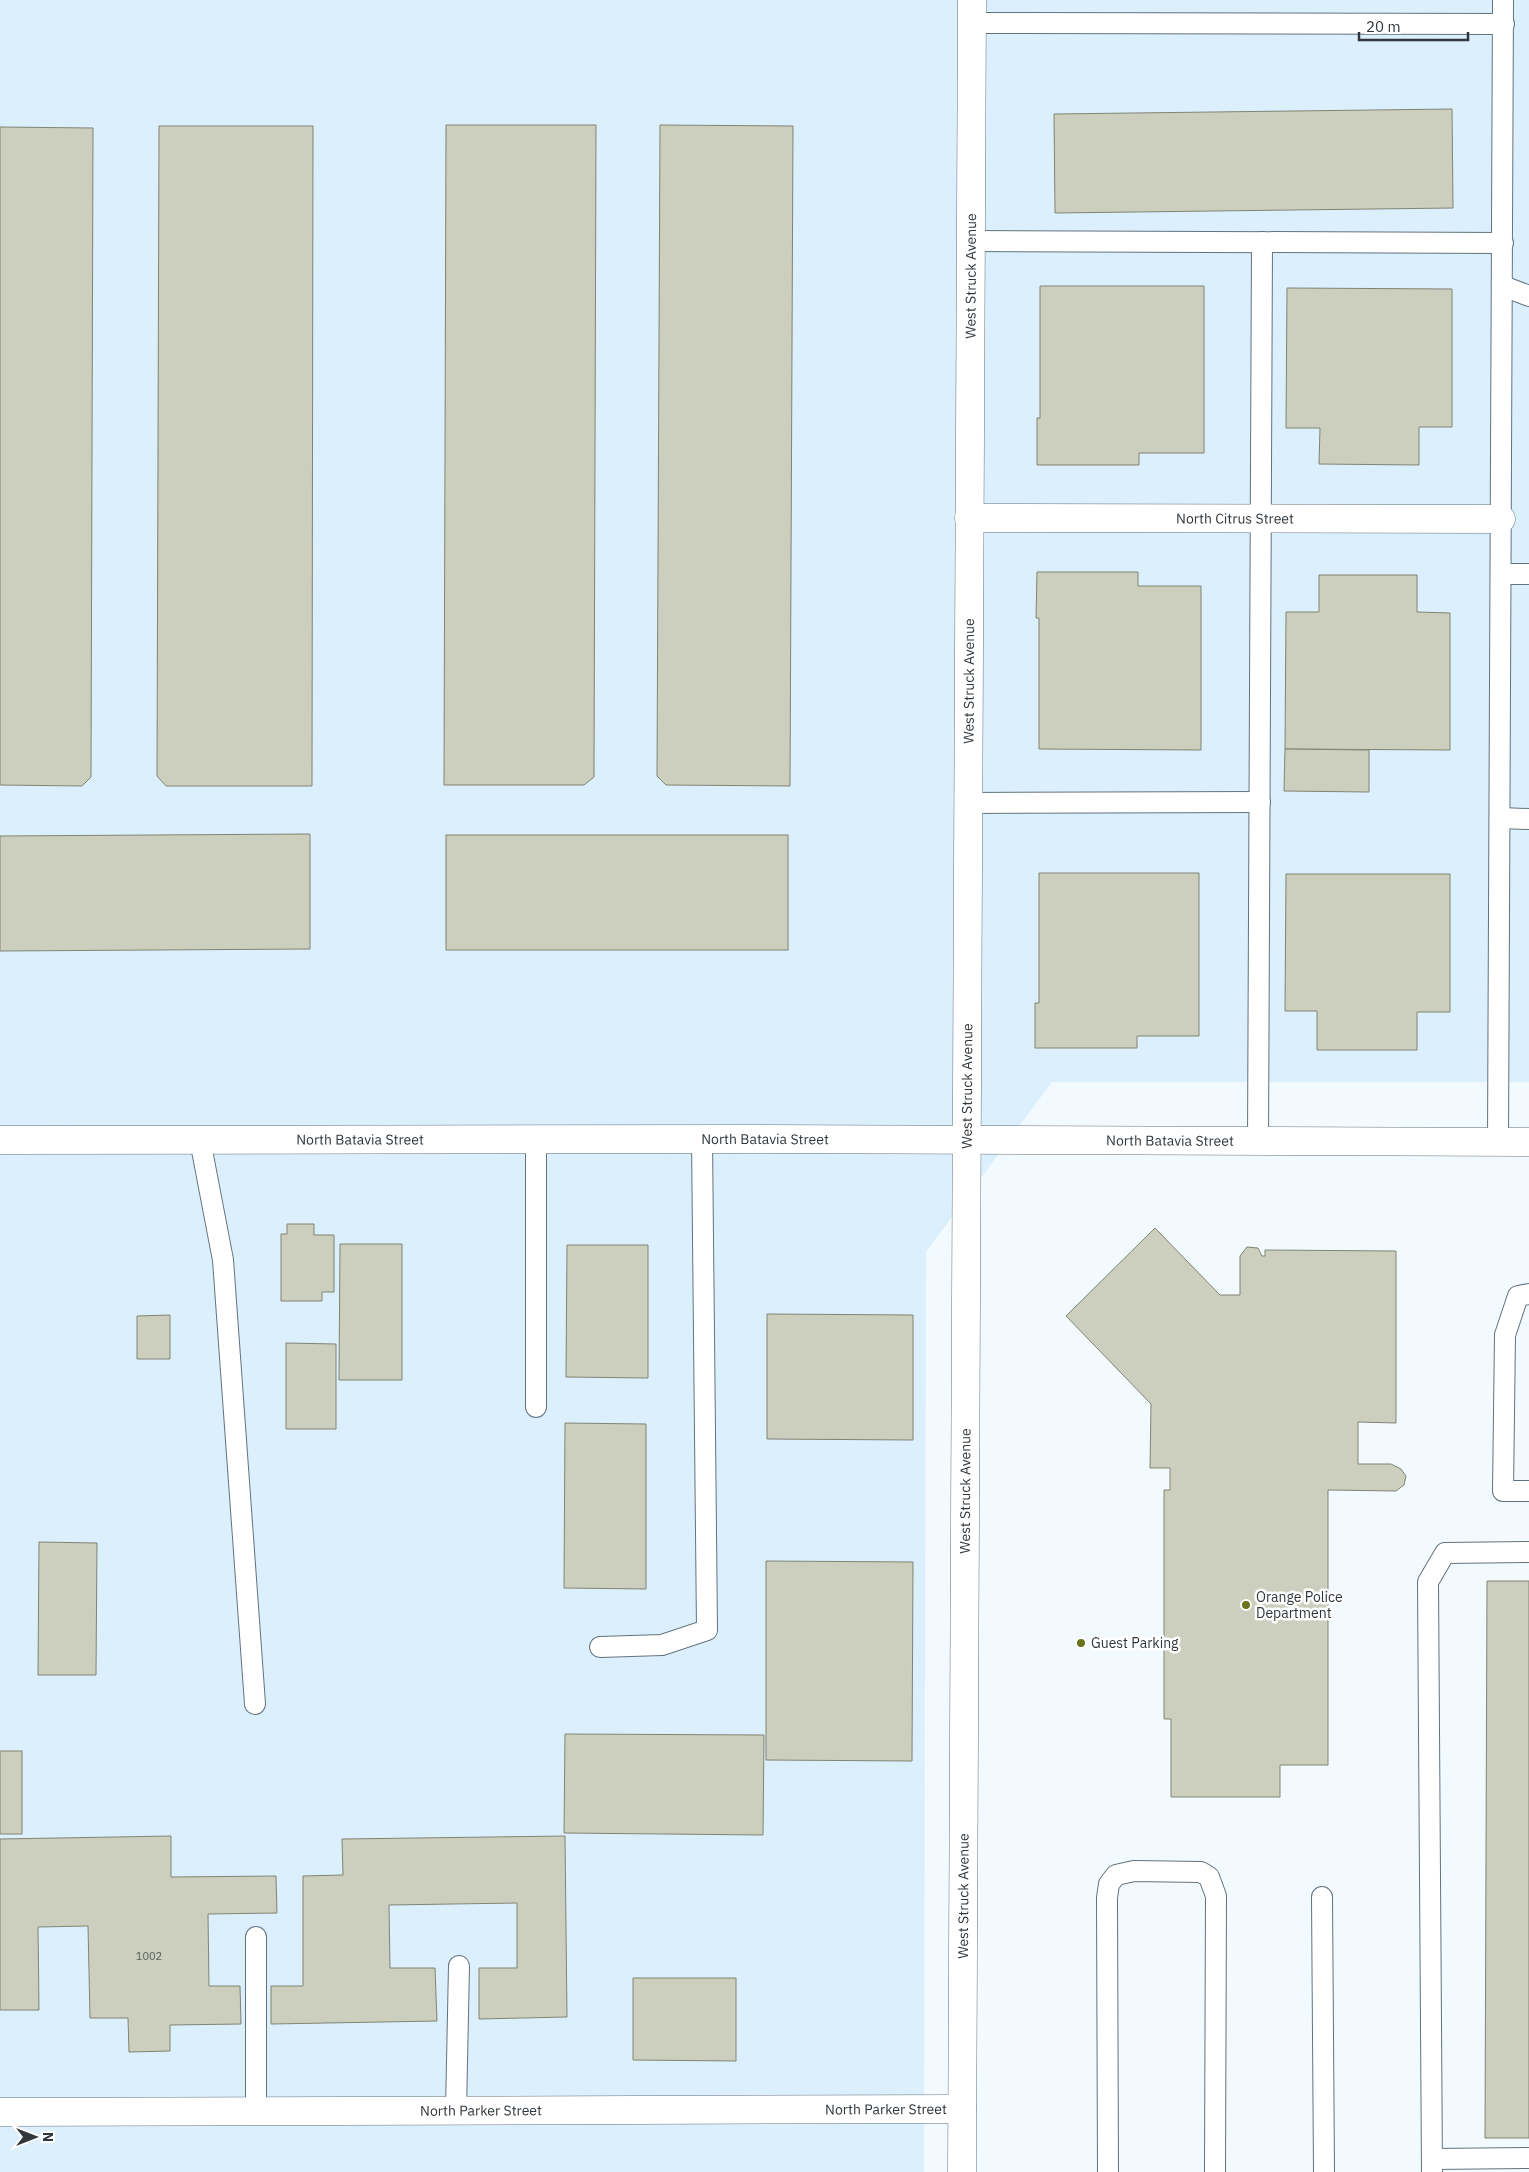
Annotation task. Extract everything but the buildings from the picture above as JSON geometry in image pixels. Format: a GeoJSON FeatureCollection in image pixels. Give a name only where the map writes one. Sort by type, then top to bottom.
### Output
{"type":"FeatureCollection","features":[{"type":"Feature","properties":{"kind":"street","name":"West Struck Avenue"},"geometry":{"type":"LineString","coordinates":[[962,2172],[972,11]]}},
{"type":"Feature","properties":{"kind":"street","name":"North Citrus Street"},"geometry":{"type":"LineString","coordinates":[[969,518],[1502,519]]}},
{"type":"Feature","properties":{"kind":"street","name":"North Batavia Street"},"geometry":{"type":"LineString","coordinates":[[0,1140],[1529,1142]]}},
{"type":"Feature","properties":{"kind":"street","name":"North Parker Street"},"geometry":{"type":"LineString","coordinates":[[0,2112],[962,2109]]}},
{"type":"Feature","properties":{"kind":"lane"},"geometry":{"type":"LineString","coordinates":[[1498,1142],[1503,0]]}},
{"type":"Feature","properties":{"kind":"lane"},"geometry":{"type":"LineString","coordinates":[[972,11],[1504,24]]}},
{"type":"Feature","properties":{"kind":"lane"},"geometry":{"type":"LineString","coordinates":[[970,241],[1503,242]]}},
{"type":"Feature","properties":{"kind":"lane"},"geometry":{"type":"LineString","coordinates":[[1258,1142],[1262,242]]}},
{"type":"Feature","properties":{"kind":"lane"},"geometry":{"type":"LineString","coordinates":[[1503,286],[1529,296]]}},
{"type":"Feature","properties":{"kind":"lane"},"geometry":{"type":"LineString","coordinates":[[1501,574],[1529,574]]}},
{"type":"Feature","properties":{"kind":"lane"},"geometry":{"type":"LineString","coordinates":[[968,803],[1260,802]]}},
{"type":"Feature","properties":{"kind":"lane"},"geometry":{"type":"LineString","coordinates":[[1500,818],[1529,818]]}},
{"type":"Feature","properties":{"kind":"lane"},"geometry":{"type":"LineString","coordinates":[[200,1140],[223,1260],[255,1704]]}},
{"type":"Feature","properties":{"kind":"lane"},"geometry":{"type":"LineString","coordinates":[[536,1140],[536,1407]]}},
{"type":"Feature","properties":{"kind":"lane"},"geometry":{"type":"LineString","coordinates":[[600,1647],[662,1645],[707,1630],[702,1140]]}},
{"type":"Feature","properties":{"kind":"lane"},"geometry":{"type":"LineString","coordinates":[[1529,1294],[1518,1296],[1505,1335],[1503,1491],[1529,1491]]}},
{"type":"Feature","properties":{"kind":"lane"},"geometry":{"type":"LineString","coordinates":[[1529,1552],[1445,1553],[1428,1582],[1432,2165],[1529,2158]]}},
{"type":"Feature","properties":{"kind":"lane"},"geometry":{"type":"LineString","coordinates":[[1108,2172],[1107,1898],[1110,1884],[1116,1875],[1134,1871],[1202,1872],[1209,1877],[1216,1896],[1215,2172]]}},
{"type":"Feature","properties":{"kind":"lane"},"geometry":{"type":"LineString","coordinates":[[1322,1897],[1324,2172]]}},
{"type":"Feature","properties":{"kind":"lane"},"geometry":{"type":"LineString","coordinates":[[256,1936],[256,2111]]}},
{"type":"Feature","properties":{"kind":"lane"},"geometry":{"type":"LineString","coordinates":[[456,2111],[459,1966]]}},
{"type":"Feature","properties":{"kind":"shaded area"},"geometry":{"type":"Polygon","coordinates":[[[0,0],[1529,0],[1529,1082],[1052,1082],[926,1252],[924,2172],[0,2172],[0,0]]]}},
{"type":"Feature","properties":{"kind":"place","name":"Orange Police Department"},"geometry":{"type":"Point","coordinates":[1246,1605]}},
{"type":"Feature","properties":{"kind":"place","name":"Guest Parking"},"geometry":{"type":"Point","coordinates":[1081,1643]}}]}
